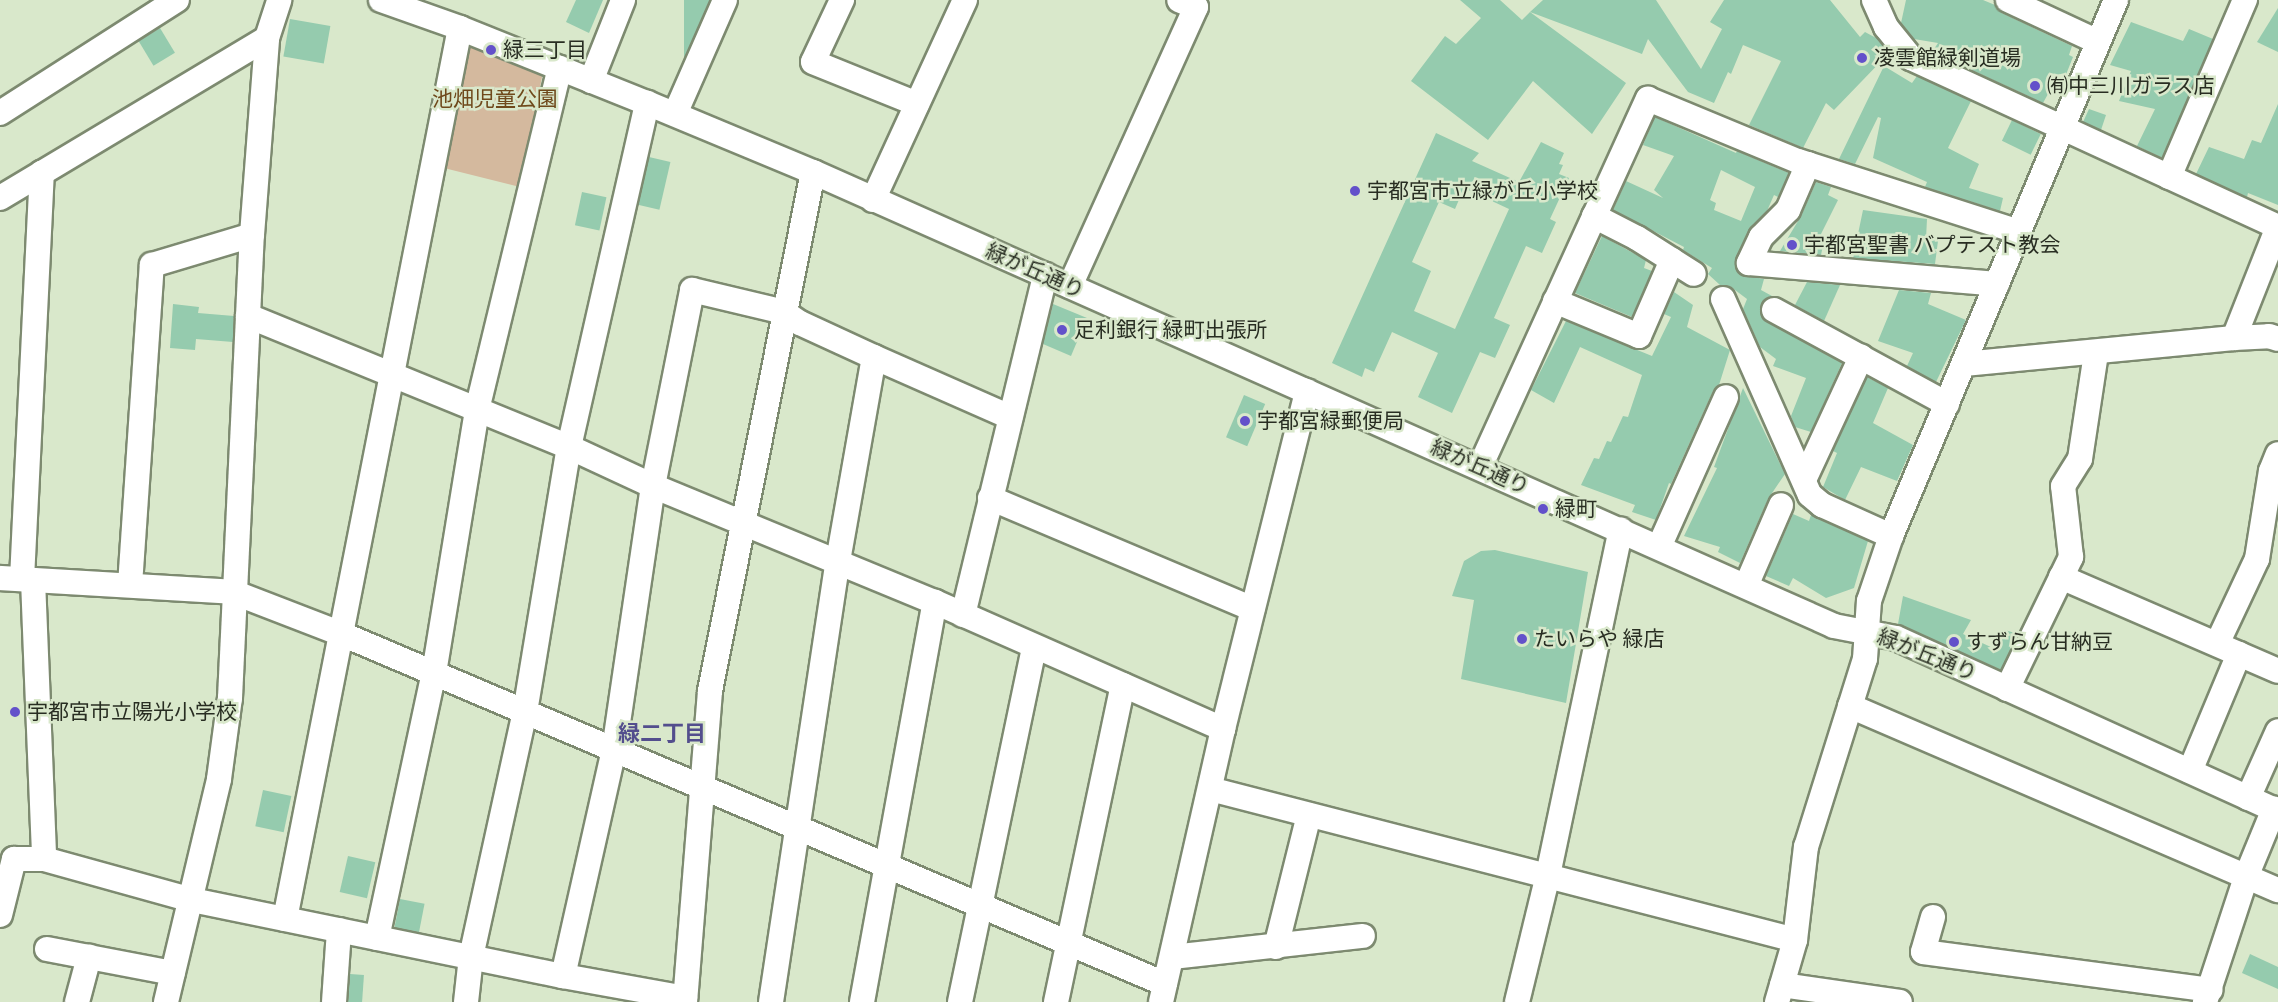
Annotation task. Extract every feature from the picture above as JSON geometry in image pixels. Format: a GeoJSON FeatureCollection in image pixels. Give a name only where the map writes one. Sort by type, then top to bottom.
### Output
{"type":"FeatureCollection","features":[{"type":"Feature","properties":{"kind":"street"},"geometry":{"type":"LineString","coordinates":[[0,113],[177,0]]}},
{"type":"Feature","properties":{"kind":"street"},"geometry":{"type":"LineString","coordinates":[[166,1002],[219,779],[230,698],[233,592],[252,235],[267,38],[279,0]]}},
{"type":"Feature","properties":{"kind":"street","name":"緑が丘通り"},"geometry":{"type":"LineString","coordinates":[[381,0],[460,28],[813,172],[1834,626],[1896,638],[2276,810]]}},
{"type":"Feature","properties":{"kind":"street"},"geometry":{"type":"LineString","coordinates":[[591,81],[623,0]]}},
{"type":"Feature","properties":{"kind":"street"},"geometry":{"type":"LineString","coordinates":[[675,114],[725,0]]}},
{"type":"Feature","properties":{"kind":"street"},"geometry":{"type":"LineString","coordinates":[[842,0],[813,62],[917,104]]}},
{"type":"Feature","properties":{"kind":"street"},"geometry":{"type":"LineString","coordinates":[[873,200],[965,0]]}},
{"type":"Feature","properties":{"kind":"street"},"geometry":{"type":"LineString","coordinates":[[1874,0],[1886,27],[1911,58],[2278,227],[2234,338]]}},
{"type":"Feature","properties":{"kind":"street"},"geometry":{"type":"LineString","coordinates":[[2008,0],[2098,42]]}},
{"type":"Feature","properties":{"kind":"street"},"geometry":{"type":"LineString","coordinates":[[1900,1002],[1779,994],[1795,940],[1806,847],[1866,659],[1869,601],[1891,536],[2116,0]]}},
{"type":"Feature","properties":{"kind":"street"},"geometry":{"type":"LineString","coordinates":[[2169,177],[2245,0]]}},
{"type":"Feature","properties":{"kind":"street"},"geometry":{"type":"LineString","coordinates":[[1070,286],[1191,2]]}},
{"type":"Feature","properties":{"kind":"street"},"geometry":{"type":"LineString","coordinates":[[285,919],[342,634],[390,374],[460,28]]}},
{"type":"Feature","properties":{"kind":"street"},"geometry":{"type":"LineString","coordinates":[[0,198],[267,38]]}},
{"type":"Feature","properties":{"kind":"street"},"geometry":{"type":"LineString","coordinates":[[377,938],[434,673],[477,410],[560,68]]}},
{"type":"Feature","properties":{"kind":"street"},"geometry":{"type":"LineString","coordinates":[[1480,467],[1648,99],[1808,164],[2019,232]]}},
{"type":"Feature","properties":{"kind":"street"},"geometry":{"type":"LineString","coordinates":[[466,1002],[471,957],[525,712],[569,447],[647,103]]}},
{"type":"Feature","properties":{"kind":"street"},"geometry":{"type":"LineString","coordinates":[[1808,164],[1788,210],[1761,237],[1749,263],[1997,284]]}},
{"type":"Feature","properties":{"kind":"street"},"geometry":{"type":"LineString","coordinates":[[42,172],[18,579],[44,859]]}},
{"type":"Feature","properties":{"kind":"street"},"geometry":{"type":"LineString","coordinates":[[0,915],[14,859],[44,859],[192,900],[685,1000],[710,691],[745,524],[783,312],[813,172]]}},
{"type":"Feature","properties":{"kind":"street"},"geometry":{"type":"LineString","coordinates":[[1594,216],[1694,273]]}},
{"type":"Feature","properties":{"kind":"street"},"geometry":{"type":"LineString","coordinates":[[130,585],[152,265],[252,235]]}},
{"type":"Feature","properties":{"kind":"street"},"geometry":{"type":"LineString","coordinates":[[1555,302],[1639,336],[1672,260]]}},
{"type":"Feature","properties":{"kind":"street"},"geometry":{"type":"LineString","coordinates":[[963,615],[1045,275]]}},
{"type":"Feature","properties":{"kind":"street"},"geometry":{"type":"LineString","coordinates":[[563,976],[614,750],[653,486],[692,290],[783,312],[800,323],[1010,417]]}},
{"type":"Feature","properties":{"kind":"street"},"geometry":{"type":"LineString","coordinates":[[1723,299],[1810,495],[1822,505],[1891,536]]}},
{"type":"Feature","properties":{"kind":"street"},"geometry":{"type":"LineString","coordinates":[[1774,310],[1947,404]]}},
{"type":"Feature","properties":{"kind":"street"},"geometry":{"type":"LineString","coordinates":[[248,316],[569,447],[653,486],[935,602],[1223,729]]}},
{"type":"Feature","properties":{"kind":"street"},"geometry":{"type":"LineString","coordinates":[[1964,364],[2234,338],[2269,336],[2278,339]]}},
{"type":"Feature","properties":{"kind":"street"},"geometry":{"type":"LineString","coordinates":[[2007,689],[2071,557],[2063,486],[2080,459],[2096,353]]}},
{"type":"Feature","properties":{"kind":"street"},"geometry":{"type":"LineString","coordinates":[[771,1002],[838,561],[874,357]]}},
{"type":"Feature","properties":{"kind":"street"},"geometry":{"type":"LineString","coordinates":[[1804,480],[1861,357]]}},
{"type":"Feature","properties":{"kind":"street"},"geometry":{"type":"LineString","coordinates":[[18,579],[233,592],[342,634],[1068,942],[1163,993],[1223,729],[1307,391]]}},
{"type":"Feature","properties":{"kind":"street"},"geometry":{"type":"LineString","coordinates":[[1659,547],[1726,397]]}},
{"type":"Feature","properties":{"kind":"street"},"geometry":{"type":"LineString","coordinates":[[2190,771],[2257,560],[2276,466]]}},
{"type":"Feature","properties":{"kind":"street"},"geometry":{"type":"LineString","coordinates":[[990,498],[1253,609]]}},
{"type":"Feature","properties":{"kind":"street"},"geometry":{"type":"LineString","coordinates":[[1746,586],[1781,505]]}},
{"type":"Feature","properties":{"kind":"street"},"geometry":{"type":"LineString","coordinates":[[1517,1002],[1548,875],[1621,530]]}},
{"type":"Feature","properties":{"kind":"street"},"geometry":{"type":"LineString","coordinates":[[2061,577],[2278,671]]}},
{"type":"Feature","properties":{"kind":"street"},"geometry":{"type":"LineString","coordinates":[[862,1002],[885,865],[935,602]]}},
{"type":"Feature","properties":{"kind":"street"},"geometry":{"type":"LineString","coordinates":[[960,1002],[978,904],[1034,646]]}},
{"type":"Feature","properties":{"kind":"street"},"geometry":{"type":"LineString","coordinates":[[1056,1002],[1123,686]]}},
{"type":"Feature","properties":{"kind":"street"},"geometry":{"type":"LineString","coordinates":[[1850,706],[2278,891]]}},
{"type":"Feature","properties":{"kind":"street"},"geometry":{"type":"LineString","coordinates":[[2248,798],[2278,731]]}},
{"type":"Feature","properties":{"kind":"street"},"geometry":{"type":"LineString","coordinates":[[1210,789],[1795,940]]}},
{"type":"Feature","properties":{"kind":"street"},"geometry":{"type":"LineString","coordinates":[[1933,917],[1923,952],[2207,996],[2246,877],[2276,810]]}},
{"type":"Feature","properties":{"kind":"street"},"geometry":{"type":"LineString","coordinates":[[1276,947],[1309,815]]}},
{"type":"Feature","properties":{"kind":"street"},"geometry":{"type":"LineString","coordinates":[[334,1002],[339,930]]}},
{"type":"Feature","properties":{"kind":"street"},"geometry":{"type":"LineString","coordinates":[[1172,957],[1363,936]]}},
{"type":"Feature","properties":{"kind":"street"},"geometry":{"type":"LineString","coordinates":[[47,949],[173,973]]}},
{"type":"Feature","properties":{"kind":"street"},"geometry":{"type":"LineString","coordinates":[[77,1002],[89,957]]}},
{"type":"Feature","properties":{"kind":"green space","name":"池畑児童公園"},"geometry":{"type":"Polygon","coordinates":[[[464,41],[543,72],[520,187],[440,167],[464,41]]]}},
{"type":"Feature","properties":{"kind":"building"},"geometry":{"type":"Polygon","coordinates":[[[576,0],[603,0],[589,33],[566,22],[576,0]]]}},
{"type":"Feature","properties":{"kind":"building"},"geometry":{"type":"Polygon","coordinates":[[[684,0],[709,0],[709,68],[684,68],[684,0]]]}},
{"type":"Feature","properties":{"kind":"building"},"geometry":{"type":"Polygon","coordinates":[[[1460,0],[1500,0],[1522,20],[1530,12],[1626,83],[1592,134],[1533,81],[1488,140],[1411,81],[1445,36],[1456,44],[1481,18],[1460,0]]]}},
{"type":"Feature","properties":{"kind":"building"},"geometry":{"type":"Polygon","coordinates":[[[1543,0],[1656,0],[1701,69],[1722,29],[1710,22],[1724,0],[1830,0],[1860,37],[1865,32],[1878,39],[1889,53],[1834,110],[1826,103],[1803,148],[1749,125],[1781,61],[1743,45],[1731,74],[1728,72],[1714,103],[1688,92],[1648,39],[1642,54],[1530,12],[1543,0]]]}},
{"type":"Feature","properties":{"kind":"building"},"geometry":{"type":"Polygon","coordinates":[[[1906,0],[1983,0],[1995,5],[2002,13],[2072,46],[2069,55],[2073,57],[2065,77],[2059,74],[2043,103],[1932,52],[1938,43],[1914,39],[1901,23],[1906,0]]]}},
{"type":"Feature","properties":{"kind":"building"},"geometry":{"type":"Polygon","coordinates":[[[2278,8],[2278,52],[2257,42],[2278,8]]]}},
{"type":"Feature","properties":{"kind":"building"},"geometry":{"type":"Polygon","coordinates":[[[290,19],[330,26],[324,64],[283,56],[290,19]]]}},
{"type":"Feature","properties":{"kind":"building"},"geometry":{"type":"Polygon","coordinates":[[[2131,22],[2183,41],[2189,29],[2213,39],[2162,158],[2137,146],[2155,109],[2119,101],[2131,71],[2110,65],[2131,22]]]}},
{"type":"Feature","properties":{"kind":"building"},"geometry":{"type":"Polygon","coordinates":[[[160,28],[175,53],[154,66],[139,41],[160,28]]]}},
{"type":"Feature","properties":{"kind":"building"},"geometry":{"type":"Polygon","coordinates":[[[1884,66],[1912,83],[1917,76],[1971,101],[1948,148],[1979,164],[1969,188],[2003,198],[2000,211],[1925,187],[1927,182],[1873,158],[1881,118],[1878,117],[1855,164],[1839,159],[1884,66]]]}},
{"type":"Feature","properties":{"kind":"building"},"geometry":{"type":"Polygon","coordinates":[[[2278,104],[2278,205],[2248,193],[2247,197],[2196,174],[2209,147],[2244,159],[2252,140],[2261,143],[2278,104]]]}},
{"type":"Feature","properties":{"kind":"building"},"geometry":{"type":"Polygon","coordinates":[[[2089,109],[2106,115],[2101,130],[2083,122],[2089,109]]]}},
{"type":"Feature","properties":{"kind":"building"},"geometry":{"type":"Polygon","coordinates":[[[1655,117],[1736,153],[1737,151],[1789,173],[1778,197],[1774,195],[1767,211],[1748,231],[1735,264],[1742,275],[1764,279],[1761,290],[1772,296],[1762,303],[1760,310],[1767,322],[1842,363],[1811,432],[1795,427],[1791,416],[1806,378],[1773,366],[1776,359],[1760,347],[1743,309],[1747,299],[1731,287],[1720,285],[1708,274],[1712,268],[1683,250],[1684,247],[1613,210],[1626,181],[1663,198],[1654,190],[1674,156],[1643,145],[1655,117]],[[1721,170],[1710,200],[1716,203],[1714,210],[1741,221],[1755,187],[1721,170]]]}},
{"type":"Feature","properties":{"kind":"building"},"geometry":{"type":"Polygon","coordinates":[[[2012,120],[2041,134],[2031,155],[2002,141],[2012,120]]]}},
{"type":"Feature","properties":{"kind":"building"},"geometry":{"type":"Polygon","coordinates":[[[1436,133],[1479,153],[1472,161],[1519,182],[1541,142],[1564,153],[1559,164],[1563,165],[1559,174],[1569,178],[1550,219],[1556,222],[1542,253],[1526,246],[1494,318],[1510,325],[1495,358],[1480,352],[1452,413],[1418,397],[1438,353],[1392,332],[1374,372],[1365,368],[1362,377],[1332,363],[1436,133]],[[1464,188],[1455,209],[1439,202],[1412,262],[1431,271],[1414,311],[1455,329],[1509,209],[1464,188]]]}},
{"type":"Feature","properties":{"kind":"building"},"geometry":{"type":"Polygon","coordinates":[[[649,157],[670,162],[659,210],[638,205],[649,157]]]}},
{"type":"Feature","properties":{"kind":"building"},"geometry":{"type":"Polygon","coordinates":[[[1816,182],[1831,187],[1828,195],[1838,200],[1820,236],[1825,236],[1821,255],[1780,251],[1801,216],[1816,182]]]}},
{"type":"Feature","properties":{"kind":"building"},"geometry":{"type":"Polygon","coordinates":[[[582,192],[606,197],[599,230],[575,225],[582,192]]]}},
{"type":"Feature","properties":{"kind":"building"},"geometry":{"type":"Polygon","coordinates":[[[1863,210],[1927,219],[1926,239],[1938,241],[1935,264],[1853,258],[1863,210]]]}},
{"type":"Feature","properties":{"kind":"building"},"geometry":{"type":"Polygon","coordinates":[[[1602,236],[1646,260],[1644,268],[1652,271],[1632,317],[1575,293],[1602,236]]]}},
{"type":"Feature","properties":{"kind":"building"},"geometry":{"type":"Polygon","coordinates":[[[1807,282],[1840,285],[1824,321],[1795,305],[1807,282]]]}},
{"type":"Feature","properties":{"kind":"building"},"geometry":{"type":"Polygon","coordinates":[[[1899,290],[1931,293],[1928,304],[1966,320],[1936,382],[1907,366],[1913,353],[1878,341],[1899,290]]]}},
{"type":"Feature","properties":{"kind":"building"},"geometry":{"type":"Polygon","coordinates":[[[1674,292],[1693,305],[1687,327],[1730,350],[1719,385],[1713,391],[1671,484],[1669,483],[1656,520],[1632,512],[1635,505],[1581,485],[1594,458],[1599,459],[1607,441],[1611,442],[1623,416],[1628,417],[1642,375],[1580,347],[1554,403],[1531,390],[1566,321],[1652,356],[1671,317],[1664,314],[1674,292]]]}},
{"type":"Feature","properties":{"kind":"building"},"geometry":{"type":"Polygon","coordinates":[[[173,304],[199,307],[198,313],[234,316],[233,342],[196,339],[195,350],[170,348],[173,304]]]}},
{"type":"Feature","properties":{"kind":"building","name":"足利銀行 緑町出張所"},"geometry":{"type":"Polygon","coordinates":[[[1053,304],[1087,318],[1071,356],[1043,344],[1053,304]]]}},
{"type":"Feature","properties":{"kind":"building"},"geometry":{"type":"Polygon","coordinates":[[[1867,377],[1888,388],[1873,423],[1913,445],[1897,481],[1861,467],[1845,500],[1823,487],[1837,453],[1833,451],[1867,377]]]}},
{"type":"Feature","properties":{"kind":"building"},"geometry":{"type":"Polygon","coordinates":[[[1743,388],[1785,474],[1768,499],[1740,563],[1718,552],[1720,547],[1684,536],[1717,468],[1714,467],[1743,388]]]}},
{"type":"Feature","properties":{"kind":"building","name":"宇都宮緑郵便局"},"geometry":{"type":"Polygon","coordinates":[[[1244,395],[1265,404],[1247,446],[1226,437],[1244,395]]]}},
{"type":"Feature","properties":{"kind":"building"},"geometry":{"type":"Polygon","coordinates":[[[1793,514],[1809,521],[1811,515],[1868,541],[1854,588],[1826,598],[1793,578],[1789,586],[1766,576],[1793,514]]]}},
{"type":"Feature","properties":{"kind":"building","name":"たいらや 緑店"},"geometry":{"type":"Polygon","coordinates":[[[1495,550],[1588,572],[1566,703],[1461,679],[1474,600],[1452,596],[1464,561],[1481,551],[1495,550]]]}},
{"type":"Feature","properties":{"kind":"building","name":"すずらん甘納豆"},"geometry":{"type":"Polygon","coordinates":[[[1903,596],[1971,620],[1963,634],[1995,649],[2005,630],[2018,634],[2001,670],[1898,624],[1903,596]]]}},
{"type":"Feature","properties":{"kind":"building"},"geometry":{"type":"Polygon","coordinates":[[[263,790],[291,796],[284,832],[255,826],[263,790]]]}},
{"type":"Feature","properties":{"kind":"building"},"geometry":{"type":"Polygon","coordinates":[[[348,856],[375,862],[367,898],[340,892],[348,856]]]}},
{"type":"Feature","properties":{"kind":"building"},"geometry":{"type":"Polygon","coordinates":[[[400,899],[425,904],[419,932],[394,927],[400,899]]]}},
{"type":"Feature","properties":{"kind":"building"},"geometry":{"type":"Polygon","coordinates":[[[2250,954],[2278,967],[2278,989],[2242,973],[2250,954]]]}},
{"type":"Feature","properties":{"kind":"building"},"geometry":{"type":"Polygon","coordinates":[[[350,974],[364,975],[362,1002],[348,1002],[350,974]]]}},
{"type":"Feature","properties":{"kind":"place","name":"緑三丁目"},"geometry":{"type":"Point","coordinates":[491,50]}},
{"type":"Feature","properties":{"kind":"place","name":"凌雲館緑剣道場"},"geometry":{"type":"Point","coordinates":[1862,58]}},
{"type":"Feature","properties":{"kind":"place","name":"㈲中三川ガラス店"},"geometry":{"type":"Point","coordinates":[2035,86]}},
{"type":"Feature","properties":{"kind":"place","name":"宇都宮市立緑が丘小学校"},"geometry":{"type":"Point","coordinates":[1355,191]}},
{"type":"Feature","properties":{"kind":"place","name":"宇都宮聖書 バプテスト教会"},"geometry":{"type":"Point","coordinates":[1792,245]}},
{"type":"Feature","properties":{"kind":"place","name":"足利銀行 緑町出張所"},"geometry":{"type":"Point","coordinates":[1062,330]}},
{"type":"Feature","properties":{"kind":"place","name":"宇都宮緑郵便局"},"geometry":{"type":"Point","coordinates":[1245,421]}},
{"type":"Feature","properties":{"kind":"place","name":"緑町"},"geometry":{"type":"Point","coordinates":[1543,509]}},
{"type":"Feature","properties":{"kind":"place","name":"たいらや 緑店"},"geometry":{"type":"Point","coordinates":[1522,639]}},
{"type":"Feature","properties":{"kind":"place","name":"すずらん甘納豆"},"geometry":{"type":"Point","coordinates":[1954,642]}},
{"type":"Feature","properties":{"kind":"place","name":"宇都宮市立陽光小学校"},"geometry":{"type":"Point","coordinates":[15,712]}},
{"type":"Feature","properties":{"kind":"district","name":"緑二丁目"},"geometry":{"type":"Point","coordinates":[662,734]}}]}
